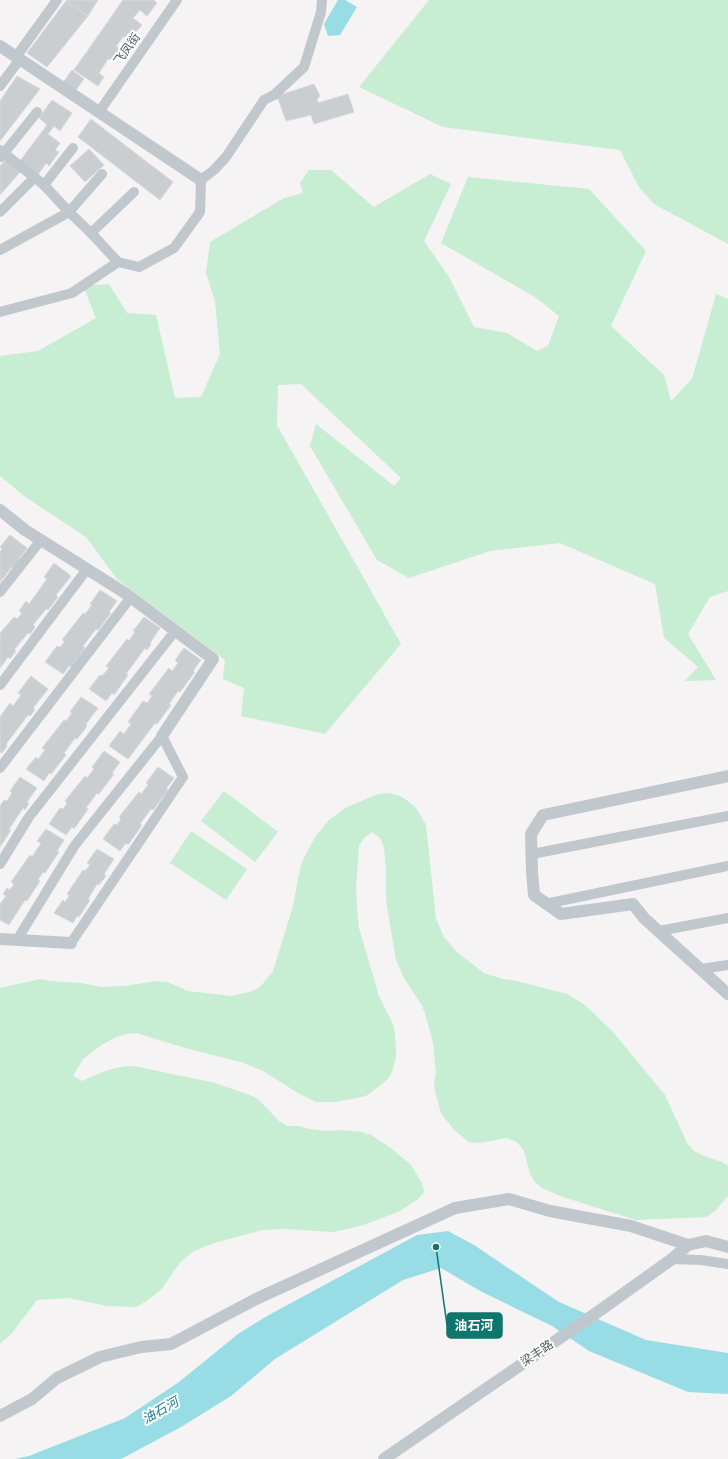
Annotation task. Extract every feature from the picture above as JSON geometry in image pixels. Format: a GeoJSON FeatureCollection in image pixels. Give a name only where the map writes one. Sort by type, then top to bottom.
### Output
{"type":"FeatureCollection","features":[{"type":"Feature","properties":{"kind":"street"},"geometry":{"type":"LineString","coordinates":[[0,86],[57,0]]}},
{"type":"Feature","properties":{"kind":"street","name":"飞凤街"},"geometry":{"type":"LineString","coordinates":[[99,112],[177,0]]}},
{"type":"Feature","properties":{"kind":"street"},"geometry":{"type":"LineString","coordinates":[[201,180],[214,170],[226,157],[264,100],[274,95],[304,67],[321,12],[322,0]]}},
{"type":"Feature","properties":{"kind":"street"},"geometry":{"type":"LineString","coordinates":[[0,46],[201,180]]}},
{"type":"Feature","properties":{"kind":"street"},"geometry":{"type":"LineString","coordinates":[[37,112],[2,154],[44,185],[118,262],[139,267],[174,248],[200,212],[201,180]]}},
{"type":"Feature","properties":{"kind":"street"},"geometry":{"type":"LineString","coordinates":[[44,185],[73,148]]}},
{"type":"Feature","properties":{"kind":"street"},"geometry":{"type":"LineString","coordinates":[[0,250],[69,212],[102,174]]}},
{"type":"Feature","properties":{"kind":"street"},"geometry":{"type":"LineString","coordinates":[[0,212],[34,178]]}},
{"type":"Feature","properties":{"kind":"street"},"geometry":{"type":"LineString","coordinates":[[91,233],[134,192]]}},
{"type":"Feature","properties":{"kind":"street"},"geometry":{"type":"LineString","coordinates":[[0,312],[72,293],[118,262]]}},
{"type":"Feature","properties":{"kind":"street"},"geometry":{"type":"LineString","coordinates":[[1,512],[25,530],[131,597],[213,659],[162,736],[75,845],[17,940]]}},
{"type":"Feature","properties":{"kind":"street"},"geometry":{"type":"LineString","coordinates":[[0,592],[41,540]]}},
{"type":"Feature","properties":{"kind":"street"},"geometry":{"type":"LineString","coordinates":[[0,686],[87,569]]}},
{"type":"Feature","properties":{"kind":"street"},"geometry":{"type":"LineString","coordinates":[[0,768],[131,597]]}},
{"type":"Feature","properties":{"kind":"street"},"geometry":{"type":"LineString","coordinates":[[0,864],[29,817],[175,630]]}},
{"type":"Feature","properties":{"kind":"street"},"geometry":{"type":"LineString","coordinates":[[0,939],[71,943],[184,777],[162,736]]}},
{"type":"Feature","properties":{"kind":"street"},"geometry":{"type":"LineString","coordinates":[[728,776],[543,815],[531,834],[534,896],[562,914],[633,904],[644,918],[728,994]]}},
{"type":"Feature","properties":{"kind":"street"},"geometry":{"type":"LineString","coordinates":[[532,854],[728,816]]}},
{"type":"Feature","properties":{"kind":"street"},"geometry":{"type":"LineString","coordinates":[[545,904],[728,866]]}},
{"type":"Feature","properties":{"kind":"street"},"geometry":{"type":"LineString","coordinates":[[659,931],[728,918]]}},
{"type":"Feature","properties":{"kind":"street"},"geometry":{"type":"LineString","coordinates":[[701,969],[728,965]]}},
{"type":"Feature","properties":{"kind":"street"},"geometry":{"type":"LineString","coordinates":[[0,1416],[32,1399],[57,1378],[100,1357],[141,1347],[171,1344],[256,1299],[455,1208],[509,1199],[550,1211],[631,1226],[688,1245],[706,1241],[728,1247]]}},
{"type":"Feature","properties":{"kind":"street","name":"梁丰路"},"geometry":{"type":"LineString","coordinates":[[384,1459],[602,1309],[672,1259],[688,1245]]}},
{"type":"Feature","properties":{"kind":"street"},"geometry":{"type":"LineString","coordinates":[[672,1259],[701,1260],[728,1264]]}},
{"type":"Feature","properties":{"kind":"green space"},"geometry":{"type":"Polygon","coordinates":[[[429,0],[728,0],[728,244],[654,204],[639,187],[620,150],[443,127],[359,87],[429,0]]]}},
{"type":"Feature","properties":{"kind":"green space"},"geometry":{"type":"Polygon","coordinates":[[[309,170],[331,170],[374,207],[430,174],[451,184],[424,241],[449,277],[474,327],[507,333],[537,351],[548,346],[559,316],[535,297],[441,243],[468,177],[589,189],[646,251],[611,326],[664,375],[671,401],[692,379],[716,294],[728,299],[728,591],[710,597],[688,634],[716,680],[685,681],[698,667],[664,638],[655,584],[560,543],[490,551],[409,578],[377,560],[310,446],[316,424],[394,486],[401,478],[301,384],[278,385],[277,425],[401,644],[325,734],[241,716],[244,688],[223,679],[225,660],[117,579],[86,537],[24,496],[0,476],[0,356],[38,351],[96,318],[83,286],[109,284],[127,313],[156,315],[175,398],[201,397],[220,354],[215,301],[206,273],[210,242],[284,198],[303,193],[300,183],[309,170]]]}},
{"type":"Feature","properties":{"kind":"green space"},"geometry":{"type":"Polygon","coordinates":[[[224,791],[278,832],[255,862],[201,821],[224,791]]]}},
{"type":"Feature","properties":{"kind":"green space"},"geometry":{"type":"Polygon","coordinates":[[[389,793],[400,796],[408,801],[416,808],[426,825],[436,919],[444,937],[457,952],[484,973],[567,994],[584,1004],[613,1032],[665,1095],[687,1143],[694,1151],[722,1162],[728,1166],[728,1196],[715,1211],[706,1217],[636,1220],[560,1196],[542,1188],[535,1182],[530,1174],[524,1151],[517,1142],[507,1138],[479,1143],[469,1142],[454,1130],[441,1113],[436,1095],[434,1084],[436,1073],[433,1043],[425,1013],[421,1004],[404,978],[396,960],[386,901],[386,869],[384,848],[380,838],[372,832],[364,838],[359,846],[356,887],[359,928],[379,996],[393,1024],[395,1033],[396,1056],[393,1069],[389,1078],[382,1084],[366,1096],[336,1102],[316,1102],[298,1093],[263,1071],[244,1063],[136,1033],[116,1037],[100,1046],[83,1059],[73,1076],[82,1081],[114,1069],[134,1066],[215,1083],[257,1098],[279,1121],[287,1126],[299,1126],[309,1129],[328,1131],[340,1130],[362,1132],[371,1135],[388,1146],[411,1165],[422,1183],[424,1192],[418,1199],[400,1211],[364,1225],[334,1232],[283,1229],[262,1230],[214,1243],[194,1251],[186,1257],[179,1264],[161,1290],[136,1307],[107,1306],[68,1298],[37,1300],[12,1333],[0,1344],[0,988],[40,979],[81,983],[101,987],[124,986],[157,981],[168,982],[188,991],[231,996],[253,991],[261,986],[273,971],[293,906],[301,864],[315,837],[329,820],[347,807],[378,794],[389,793]]]}},
{"type":"Feature","properties":{"kind":"green space"},"geometry":{"type":"Polygon","coordinates":[[[191,831],[247,869],[226,900],[170,863],[191,831]]]}},
{"type":"Feature","properties":{"kind":"water"},"geometry":{"type":"Polygon","coordinates":[[[338,0],[345,0],[357,7],[340,35],[328,36],[324,24],[338,0]]]}},
{"type":"Feature","properties":{"kind":"water"},"geometry":{"type":"Polygon","coordinates":[[[448,1231],[474,1245],[559,1302],[646,1340],[728,1353],[728,1394],[688,1392],[589,1351],[552,1326],[482,1292],[441,1268],[403,1280],[275,1359],[231,1396],[181,1427],[121,1459],[15,1459],[29,1456],[125,1418],[179,1382],[238,1334],[267,1316],[417,1235],[448,1231]]]}},
{"type":"Feature","properties":{"kind":"building"},"geometry":{"type":"Polygon","coordinates":[[[98,0],[88,16],[66,1],[98,0]]]}},
{"type":"Feature","properties":{"kind":"building"},"geometry":{"type":"Polygon","coordinates":[[[123,0],[154,0],[157,3],[147,16],[140,10],[133,18],[142,25],[129,40],[124,36],[116,46],[123,52],[115,60],[108,59],[99,73],[104,77],[98,86],[74,70],[123,0]]]}},
{"type":"Feature","properties":{"kind":"building"},"geometry":{"type":"Polygon","coordinates":[[[66,1],[88,16],[47,67],[27,53],[66,1]]]}},
{"type":"Feature","properties":{"kind":"building"},"geometry":{"type":"Polygon","coordinates":[[[72,70],[84,79],[75,91],[63,83],[72,70]]]}},
{"type":"Feature","properties":{"kind":"building"},"geometry":{"type":"Polygon","coordinates":[[[17,76],[40,89],[0,141],[0,101],[17,76]]]}},
{"type":"Feature","properties":{"kind":"building"},"geometry":{"type":"Polygon","coordinates":[[[314,84],[320,96],[317,99],[318,103],[348,94],[354,112],[314,124],[311,115],[286,121],[277,96],[314,84]]]}},
{"type":"Feature","properties":{"kind":"building"},"geometry":{"type":"Polygon","coordinates":[[[52,100],[72,113],[60,131],[54,126],[48,134],[60,143],[55,150],[59,152],[49,166],[46,163],[38,175],[20,161],[47,125],[39,118],[52,100]]]}},
{"type":"Feature","properties":{"kind":"building"},"geometry":{"type":"Polygon","coordinates":[[[91,119],[173,182],[160,200],[78,137],[91,119]]]}},
{"type":"Feature","properties":{"kind":"building"},"geometry":{"type":"Polygon","coordinates":[[[89,149],[104,165],[85,182],[70,166],[89,149]]]}},
{"type":"Feature","properties":{"kind":"building"},"geometry":{"type":"Polygon","coordinates":[[[7,158],[21,171],[0,195],[0,166],[7,158]]]}},
{"type":"Feature","properties":{"kind":"building"},"geometry":{"type":"Polygon","coordinates":[[[10,535],[27,548],[14,569],[12,567],[0,582],[0,552],[2,549],[0,547],[10,535]]]}},
{"type":"Feature","properties":{"kind":"building"},"geometry":{"type":"Polygon","coordinates":[[[54,563],[71,576],[56,595],[58,597],[48,610],[46,609],[33,625],[35,627],[30,634],[28,633],[14,650],[16,651],[10,659],[8,657],[0,668],[0,633],[14,617],[17,619],[22,613],[19,611],[26,601],[29,604],[47,579],[44,577],[54,563]]]}},
{"type":"Feature","properties":{"kind":"building"},"geometry":{"type":"Polygon","coordinates":[[[100,590],[117,601],[109,612],[111,613],[83,646],[85,648],[71,667],[69,666],[63,674],[45,662],[57,646],[60,647],[65,641],[62,640],[83,613],[85,614],[92,605],[90,604],[100,590]]]}},
{"type":"Feature","properties":{"kind":"building"},"geometry":{"type":"Polygon","coordinates":[[[144,617],[160,628],[147,650],[145,648],[126,674],[128,675],[114,695],[112,693],[106,701],[89,689],[100,675],[102,676],[109,668],[106,666],[127,639],[129,641],[135,632],[133,631],[144,617]]]}},
{"type":"Feature","properties":{"kind":"building"},"geometry":{"type":"Polygon","coordinates":[[[184,648],[201,660],[193,671],[195,672],[180,692],[178,691],[169,704],[171,705],[157,724],[155,723],[128,759],[109,746],[120,731],[124,734],[131,724],[128,722],[143,701],[147,703],[152,696],[149,694],[169,668],[172,671],[178,663],[175,660],[184,648]]]}},
{"type":"Feature","properties":{"kind":"building"},"geometry":{"type":"Polygon","coordinates":[[[31,676],[48,689],[33,708],[35,710],[30,716],[28,715],[6,744],[7,746],[2,753],[0,752],[0,717],[10,703],[13,706],[21,695],[18,693],[31,676]]]}},
{"type":"Feature","properties":{"kind":"building"},"geometry":{"type":"Polygon","coordinates":[[[81,697],[98,708],[86,724],[87,726],[77,739],[75,738],[64,753],[66,755],[51,774],[49,773],[44,781],[26,769],[36,757],[38,759],[45,750],[42,748],[64,720],[66,721],[72,713],[70,712],[81,697]]]}},
{"type":"Feature","properties":{"kind":"building"},"geometry":{"type":"Polygon","coordinates":[[[104,751],[120,762],[112,773],[114,774],[86,808],[88,809],[74,829],[72,827],[66,835],[49,824],[60,808],[63,809],[67,803],[65,801],[85,776],[87,778],[94,769],[92,767],[104,751]]]}},
{"type":"Feature","properties":{"kind":"building"},"geometry":{"type":"Polygon","coordinates":[[[158,767],[174,778],[166,789],[168,790],[140,824],[142,825],[128,845],[126,843],[120,851],[103,839],[114,824],[117,825],[121,819],[119,817],[139,792],[141,794],[148,785],[146,783],[158,767]]]}},
{"type":"Feature","properties":{"kind":"building"},"geometry":{"type":"Polygon","coordinates":[[[20,777],[37,788],[27,802],[29,803],[25,810],[23,808],[9,829],[11,830],[0,847],[0,806],[4,800],[7,801],[12,793],[10,791],[20,777]]]}},
{"type":"Feature","properties":{"kind":"building"},"geometry":{"type":"Polygon","coordinates":[[[46,829],[64,840],[57,851],[59,852],[45,873],[43,872],[38,880],[40,881],[27,901],[25,900],[9,925],[0,920],[0,904],[6,896],[3,894],[7,888],[10,890],[14,884],[11,882],[30,855],[32,857],[41,843],[37,841],[46,829]]]}},
{"type":"Feature","properties":{"kind":"building"},"geometry":{"type":"Polygon","coordinates":[[[97,849],[114,859],[104,874],[106,876],[99,885],[97,884],[88,899],[90,900],[79,917],[77,916],[73,923],[54,913],[63,900],[65,902],[69,896],[67,894],[83,870],[85,871],[90,865],[87,863],[97,849]]]}},
{"type":"Feature","properties":{"kind":"place","name":"油石河"},"geometry":{"type":"Point","coordinates":[436,1247]}}]}
